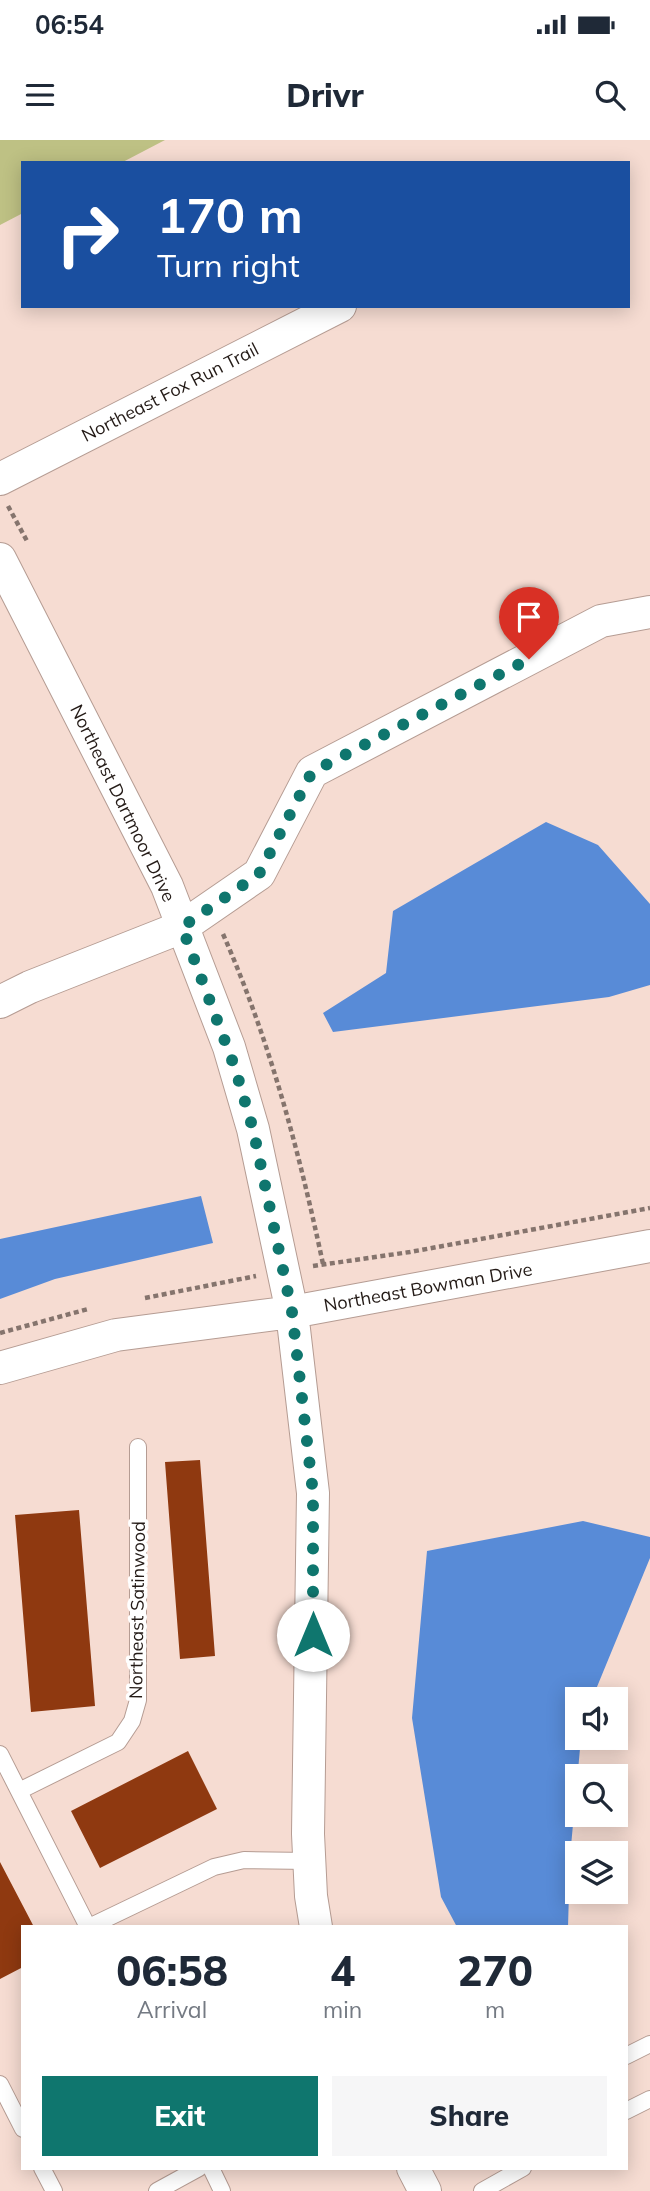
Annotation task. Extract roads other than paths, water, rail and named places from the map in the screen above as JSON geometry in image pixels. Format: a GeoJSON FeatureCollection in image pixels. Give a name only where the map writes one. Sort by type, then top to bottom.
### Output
{"type":"FeatureCollection","features":[{"type":"Feature","properties":{"kind":"street","name":"Northeast Fox Run Trail"},"geometry":{"type":"LineString","coordinates":[[0,479],[336,308]]}},
{"type":"Feature","properties":{"kind":"street","name":"Northeast Dartmoor Drive"},"geometry":{"type":"LineString","coordinates":[[0,559],[167,886],[233,1059],[253,1129],[292,1312],[313,1493],[309,1861],[316,1925]]}},
{"type":"Feature","properties":{"kind":"street"},"geometry":{"type":"LineString","coordinates":[[0,1002],[30,987],[182,927],[259,874],[312,772],[601,621],[650,612]]}},
{"type":"Feature","properties":{"kind":"street","name":"Northeast Bowman Drive"},"geometry":{"type":"LineString","coordinates":[[0,1368],[116,1335],[292,1312],[650,1247]]}},
{"type":"Feature","properties":{"kind":"street"},"geometry":{"type":"LineString","coordinates":[[414,2170],[425,2191]]}},
{"type":"Feature","properties":{"kind":"lane","name":"Northeast Satinwood"},"geometry":{"type":"LineString","coordinates":[[19,1791],[118,1742],[132,1721],[138,1700],[138,1447]]}},
{"type":"Feature","properties":{"kind":"lane"},"geometry":{"type":"LineString","coordinates":[[0,1754],[88,1925]]}},
{"type":"Feature","properties":{"kind":"lane"},"geometry":{"type":"LineString","coordinates":[[93,1925],[214,1867],[244,1860],[309,1861]]}},
{"type":"Feature","properties":{"kind":"lane"},"geometry":{"type":"LineString","coordinates":[[628,2055],[650,2045]]}},
{"type":"Feature","properties":{"kind":"lane"},"geometry":{"type":"LineString","coordinates":[[0,2084],[21,2125]]}},
{"type":"Feature","properties":{"kind":"lane"},"geometry":{"type":"LineString","coordinates":[[628,2110],[650,2099]]}},
{"type":"Feature","properties":{"kind":"lane"},"geometry":{"type":"LineString","coordinates":[[43,2170],[54,2191]]}},
{"type":"Feature","properties":{"kind":"lane"},"geometry":{"type":"LineString","coordinates":[[157,2191],[195,2170]]}},
{"type":"Feature","properties":{"kind":"lane"},"geometry":{"type":"LineString","coordinates":[[212,2170],[222,2191]]}},
{"type":"Feature","properties":{"kind":"lane"},"geometry":{"type":"LineString","coordinates":[[482,2191],[519,2170]]}},
{"type":"Feature","properties":{"kind":"water"},"geometry":{"type":"Polygon","coordinates":[[[546,822],[598,845],[650,904],[650,985],[609,997],[333,1032],[323,1013],[386,973],[393,911],[546,822]]]}},
{"type":"Feature","properties":{"kind":"water"},"geometry":{"type":"Polygon","coordinates":[[[201,1196],[213,1243],[55,1279],[0,1299],[0,1239],[201,1196]]]}},
{"type":"Feature","properties":{"kind":"water"},"geometry":{"type":"Polygon","coordinates":[[[583,1521],[650,1537],[650,1558],[597,1687],[565,1687],[565,1750],[580,1750],[579,1764],[565,1764],[565,1827],[573,1827],[571,1841],[565,1841],[565,1904],[569,1904],[568,1925],[456,1925],[441,1897],[412,1718],[427,1551],[583,1521]]]}}]}
